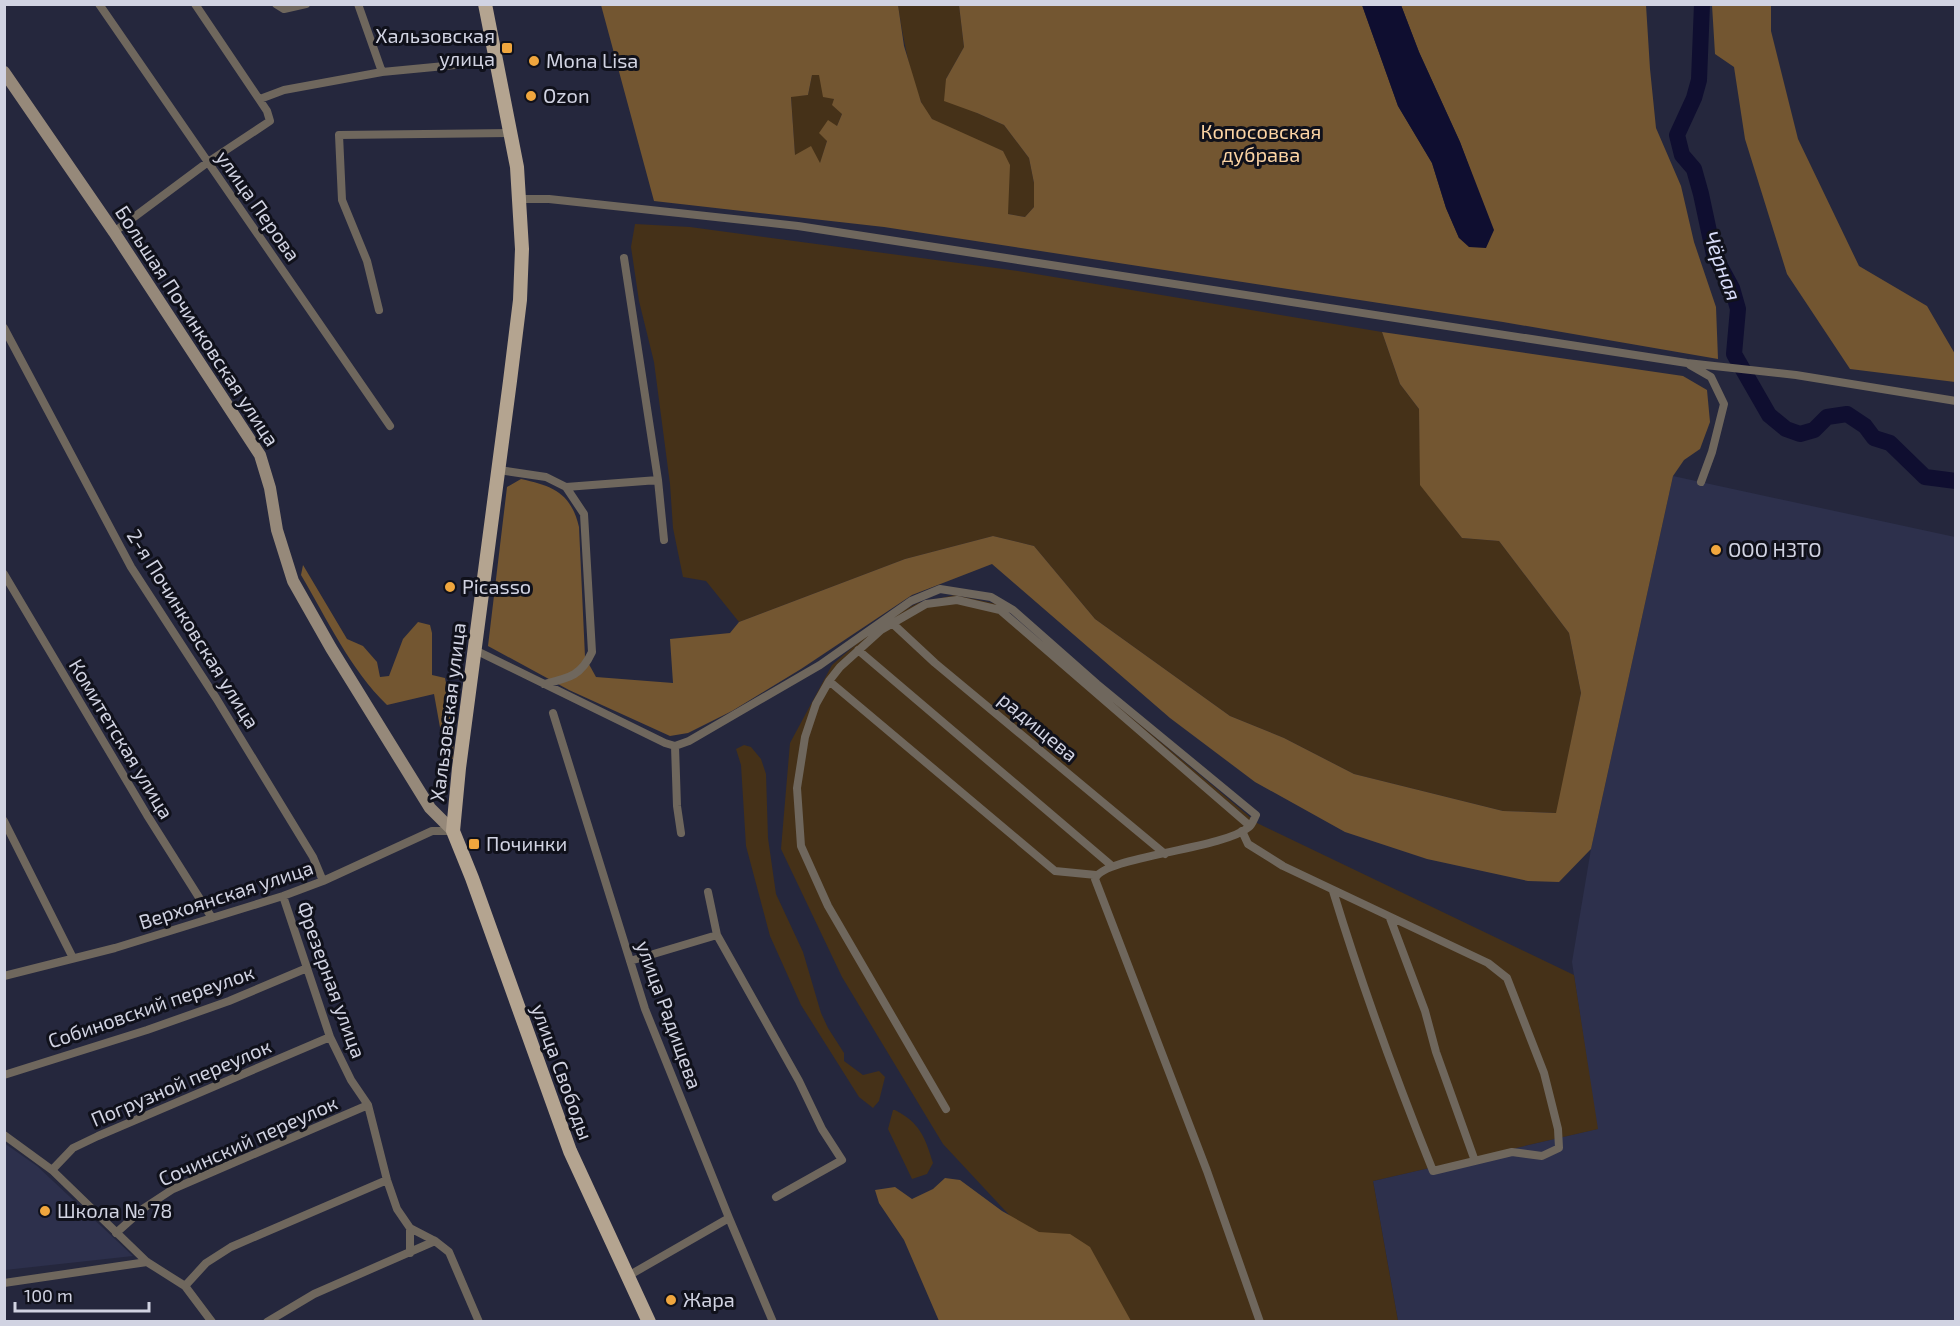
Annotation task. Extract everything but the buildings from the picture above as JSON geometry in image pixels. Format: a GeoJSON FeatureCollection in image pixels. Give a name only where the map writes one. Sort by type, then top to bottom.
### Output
{"type":"FeatureCollection","features":[{"type":"Feature","properties":{"kind":"main road","name":"Хальзовская улица"},"geometry":{"type":"LineString","coordinates":[[453,831],[520,300],[522,249],[520,199],[510,133],[485,4]]}},
{"type":"Feature","properties":{"kind":"main road","name":"улица Свободы"},"geometry":{"type":"LineString","coordinates":[[453,831],[570,1151],[649,1322]]}},
{"type":"Feature","properties":{"kind":"street","name":"улица Перова"},"geometry":{"type":"LineString","coordinates":[[99,4],[390,426]]}},
{"type":"Feature","properties":{"kind":"street"},"geometry":{"type":"LineString","coordinates":[[114,232],[208,162],[270,121],[260,99],[195,4]]}},
{"type":"Feature","properties":{"kind":"street"},"geometry":{"type":"LineString","coordinates":[[276,4],[284,9],[306,4]]}},
{"type":"Feature","properties":{"kind":"street"},"geometry":{"type":"LineString","coordinates":[[358,4],[382,72]]}},
{"type":"Feature","properties":{"kind":"street"},"geometry":{"type":"LineString","coordinates":[[260,99],[284,90],[382,72],[497,61]]}},
{"type":"Feature","properties":{"kind":"street","name":"Большая Починковская улица"},"geometry":{"type":"LineString","coordinates":[[4,72],[114,232],[260,455],[270,488],[277,530],[294,581],[331,648],[430,808],[453,831]]}},
{"type":"Feature","properties":{"kind":"street"},"geometry":{"type":"LineString","coordinates":[[379,310],[367,261],[342,200],[339,135],[510,133]]}},
{"type":"Feature","properties":{"kind":"street"},"geometry":{"type":"LineString","coordinates":[[520,199],[549,199],[798,226],[1687,363],[1736,368],[1956,401]]}},
{"type":"Feature","properties":{"kind":"street"},"geometry":{"type":"LineString","coordinates":[[624,258],[658,480],[664,540]]}},
{"type":"Feature","properties":{"kind":"street","name":"2-я Починковская улица"},"geometry":{"type":"LineString","coordinates":[[4,328],[131,567],[216,698],[310,851],[323,881]]}},
{"type":"Feature","properties":{"kind":"street"},"geometry":{"type":"LineString","coordinates":[[1687,363],[1711,377],[1724,404],[1712,452],[1701,482]]}},
{"type":"Feature","properties":{"kind":"street"},"geometry":{"type":"LineString","coordinates":[[499,470],[546,477],[566,487],[584,514],[592,651],[585,667],[568,679],[544,684]]}},
{"type":"Feature","properties":{"kind":"street"},"geometry":{"type":"LineString","coordinates":[[566,487],[658,480]]}},
{"type":"Feature","properties":{"kind":"street","name":"Комитетская улица"},"geometry":{"type":"LineString","coordinates":[[4,574],[147,815],[212,918]]}},
{"type":"Feature","properties":{"kind":"street"},"geometry":{"type":"LineString","coordinates":[[475,650],[675,746],[689,741],[820,664],[911,601],[940,589],[991,597],[1013,610],[1097,684],[1256,815],[1246,829],[1236,835],[1112,866],[1096,875],[1055,871],[829,681]]}},
{"type":"Feature","properties":{"kind":"street"},"geometry":{"type":"LineString","coordinates":[[946,1109],[828,906],[801,846],[796,788],[805,737],[816,704],[829,681],[858,650],[892,623],[926,604],[957,600],[1000,610],[1246,829],[1248,844],[1283,866],[1333,891],[1488,963],[1508,978],[1544,1072],[1558,1129],[1558,1148],[1542,1156],[1512,1152],[1433,1171],[1408,1109],[1354,958],[1333,891]]}},
{"type":"Feature","properties":{"kind":"street","name":"радищева"},"geometry":{"type":"LineString","coordinates":[[892,623],[935,663],[1166,854]]}},
{"type":"Feature","properties":{"kind":"street"},"geometry":{"type":"LineString","coordinates":[[858,650],[1112,866]]}},
{"type":"Feature","properties":{"kind":"street","name":"улица Радищева"},"geometry":{"type":"LineString","coordinates":[[553,713],[645,1009],[773,1322]]}},
{"type":"Feature","properties":{"kind":"street"},"geometry":{"type":"LineString","coordinates":[[675,746],[677,806],[681,833]]}},
{"type":"Feature","properties":{"kind":"street"},"geometry":{"type":"LineString","coordinates":[[4,821],[72,958]]}},
{"type":"Feature","properties":{"kind":"street","name":"Верхоянская улица"},"geometry":{"type":"LineString","coordinates":[[4,976],[115,948],[283,896],[323,881],[432,831],[453,831]]}},
{"type":"Feature","properties":{"kind":"street"},"geometry":{"type":"LineString","coordinates":[[1096,875],[1097,886],[1207,1171],[1260,1322]]}},
{"type":"Feature","properties":{"kind":"street"},"geometry":{"type":"LineString","coordinates":[[708,892],[717,935],[799,1081],[822,1129],[842,1160],[776,1197]]}},
{"type":"Feature","properties":{"kind":"street","name":"Фрезерная улица"},"geometry":{"type":"LineString","coordinates":[[283,896],[330,1037],[351,1080],[368,1105],[387,1180],[397,1209],[410,1228]]}},
{"type":"Feature","properties":{"kind":"street"},"geometry":{"type":"LineString","coordinates":[[1390,918],[1425,1011],[1436,1052],[1475,1161]]}},
{"type":"Feature","properties":{"kind":"street"},"geometry":{"type":"LineString","coordinates":[[630,961],[717,935]]}},
{"type":"Feature","properties":{"kind":"street","name":"Собиновский переулок"},"geometry":{"type":"LineString","coordinates":[[4,1075],[167,1023],[229,1001],[307,968]]}},
{"type":"Feature","properties":{"kind":"street","name":"Погрузной переулок"},"geometry":{"type":"LineString","coordinates":[[52,1170],[73,1148],[98,1136],[330,1037]]}},
{"type":"Feature","properties":{"kind":"street","name":"Сочинский переулок"},"geometry":{"type":"LineString","coordinates":[[116,1233],[144,1208],[172,1190],[368,1105]]}},
{"type":"Feature","properties":{"kind":"street"},"geometry":{"type":"LineString","coordinates":[[4,1135],[52,1170],[147,1262],[185,1286],[212,1322]]}},
{"type":"Feature","properties":{"kind":"street"},"geometry":{"type":"LineString","coordinates":[[185,1286],[206,1263],[231,1248],[387,1180]]}},
{"type":"Feature","properties":{"kind":"street"},"geometry":{"type":"LineString","coordinates":[[628,1276],[729,1218]]}},
{"type":"Feature","properties":{"kind":"street"},"geometry":{"type":"LineString","coordinates":[[410,1253],[410,1228],[435,1241],[449,1252],[479,1322]]}},
{"type":"Feature","properties":{"kind":"street"},"geometry":{"type":"LineString","coordinates":[[267,1322],[314,1294],[435,1241]]}},
{"type":"Feature","properties":{"kind":"street"},"geometry":{"type":"LineString","coordinates":[[4,1283],[147,1262]]}},
{"type":"Feature","properties":{"kind":"shaded area"},"geometry":{"type":"Polygon","coordinates":[[[898,5],[959,5],[964,47],[946,79],[977,113],[1004,125],[1029,158],[1034,183],[1034,207],[1025,217],[1008,214],[1003,151],[937,123],[925,110],[909,65],[898,5]]]}},
{"type":"Feature","properties":{"kind":"shaded area"},"geometry":{"type":"Polygon","coordinates":[[[1362,5],[1401,5],[1419,52],[1460,142],[1494,230],[1486,248],[1469,247],[1459,238],[1446,208],[1432,163],[1398,106],[1362,5]]]}},
{"type":"Feature","properties":{"kind":"shaded area"},"geometry":{"type":"Polygon","coordinates":[[[812,75],[820,75],[842,114],[827,141],[820,164],[795,156],[791,96],[808,95],[812,75]]]}},
{"type":"Feature","properties":{"kind":"shaded area"},"geometry":{"type":"Polygon","coordinates":[[[635,224],[690,227],[1018,271],[1382,332],[1400,384],[1419,409],[1421,485],[1462,538],[1499,541],[1569,633],[1581,693],[1557,813],[1503,811],[1354,774],[1284,738],[1230,716],[1095,619],[1034,546],[993,536],[905,559],[739,622],[706,581],[683,577],[673,528],[670,484],[654,362],[639,301],[631,247],[635,224]]]}},
{"type":"Feature","properties":{"kind":"shaded area"},"geometry":{"type":"Polygon","coordinates":[[[1673,476],[1955,537],[1955,1321],[1398,1321],[1373,1181],[1597,1129],[1572,962],[1591,849],[1673,476]]]}},
{"type":"Feature","properties":{"kind":"shaded area"},"geometry":{"type":"Polygon","coordinates":[[[955,595],[997,604],[1257,823],[1574,975],[1598,1129],[1373,1181],[1398,1321],[1125,1321],[1026,1233],[943,1144],[842,977],[781,849],[790,743],[832,665],[884,620],[918,603],[955,595]]]}},
{"type":"Feature","properties":{"kind":"shaded area"},"geometry":{"type":"Polygon","coordinates":[[[744,745],[751,747],[761,759],[766,774],[768,838],[776,894],[803,952],[821,1013],[844,1053],[844,1061],[863,1075],[879,1071],[885,1077],[879,1101],[873,1108],[859,1097],[801,1005],[770,936],[746,846],[741,765],[736,749],[744,745]]]}},
{"type":"Feature","properties":{"kind":"shaded area"},"geometry":{"type":"Polygon","coordinates":[[[893,1110],[910,1120],[924,1138],[933,1163],[927,1174],[912,1179],[888,1129],[893,1110]]]}},
{"type":"Feature","properties":{"kind":"shaded area","name":"Школа № 78"},"geometry":{"type":"Polygon","coordinates":[[[4,1143],[37,1166],[133,1256],[5,1270],[4,1143]]]}},
{"type":"Feature","properties":{"kind":"green space","name":"Копосовская дубрава"},"geometry":{"type":"Polygon","coordinates":[[[601,5],[898,5],[904,46],[921,102],[932,119],[1003,151],[1010,165],[1008,214],[1025,217],[1034,207],[1034,183],[1029,158],[1004,125],[944,101],[946,79],[964,47],[959,5],[1362,5],[1398,106],[1432,163],[1446,208],[1459,238],[1476,186],[1460,142],[1419,52],[1401,5],[1646,5],[1656,128],[1681,186],[1694,242],[1716,307],[1718,359],[1503,322],[884,227],[654,201],[601,5]],[[812,75],[808,95],[791,97],[795,155],[811,146],[820,163],[827,141],[819,133],[828,120],[837,126],[842,114],[832,105],[834,99],[823,97],[819,75],[812,75]]]}},
{"type":"Feature","properties":{"kind":"green space"},"geometry":{"type":"Polygon","coordinates":[[[1712,5],[1771,5],[1771,31],[1798,139],[1859,266],[1927,306],[1955,354],[1955,382],[1850,369],[1787,274],[1745,139],[1734,67],[1715,54],[1712,5]]]}},
{"type":"Feature","properties":{"kind":"green space"},"geometry":{"type":"Polygon","coordinates":[[[1382,332],[1683,376],[1707,390],[1710,422],[1700,449],[1684,460],[1673,476],[1591,849],[1559,882],[1528,881],[1427,859],[1345,832],[1255,782],[1170,718],[992,564],[912,595],[801,669],[732,711],[688,733],[670,736],[569,690],[488,646],[507,487],[521,479],[551,488],[559,493],[566,499],[576,515],[579,527],[585,657],[596,677],[673,683],[670,639],[730,633],[739,622],[905,559],[993,536],[1034,546],[1095,619],[1230,716],[1284,738],[1354,774],[1503,811],[1556,813],[1581,693],[1569,633],[1499,541],[1462,538],[1420,485],[1419,409],[1400,384],[1382,332]]]}},
{"type":"Feature","properties":{"kind":"green space"},"geometry":{"type":"Polygon","coordinates":[[[303,565],[347,639],[363,646],[377,662],[380,677],[389,676],[403,639],[418,622],[430,625],[432,675],[445,678],[454,723],[453,759],[445,755],[434,694],[387,705],[350,660],[301,575],[303,565]]]}},
{"type":"Feature","properties":{"kind":"green space"},"geometry":{"type":"Polygon","coordinates":[[[945,1178],[960,1180],[1002,1211],[1039,1232],[1070,1234],[1090,1247],[1131,1321],[939,1321],[904,1240],[879,1203],[875,1190],[895,1187],[912,1199],[933,1189],[945,1178]]]}},
{"type":"Feature","properties":{"kind":"waterway","name":"Чёрная"},"geometry":{"type":"LineString","coordinates":[[1702,4],[1699,80],[1694,98],[1677,135],[1682,155],[1694,169],[1714,255],[1732,288],[1738,309],[1734,354],[1769,415],[1786,429],[1800,434],[1814,430],[1827,417],[1847,414],[1865,426],[1874,438],[1890,443],[1925,477],[1956,481]]}},
{"type":"Feature","properties":{"kind":"place","name":"Хальзовская улица"},"geometry":{"type":"Point","coordinates":[507,48]}},
{"type":"Feature","properties":{"kind":"place","name":"Mona Lisa"},"geometry":{"type":"Point","coordinates":[534,61]}},
{"type":"Feature","properties":{"kind":"place","name":"Ozon"},"geometry":{"type":"Point","coordinates":[531,96]}},
{"type":"Feature","properties":{"kind":"place","name":"ООО НЗТО"},"geometry":{"type":"Point","coordinates":[1716,550]}},
{"type":"Feature","properties":{"kind":"place","name":"Picasso"},"geometry":{"type":"Point","coordinates":[450,587]}},
{"type":"Feature","properties":{"kind":"place","name":"Починки"},"geometry":{"type":"Point","coordinates":[474,844]}},
{"type":"Feature","properties":{"kind":"place","name":"Школа № 78"},"geometry":{"type":"Point","coordinates":[45,1211]}},
{"type":"Feature","properties":{"kind":"place","name":"Жара"},"geometry":{"type":"Point","coordinates":[671,1300]}}]}
